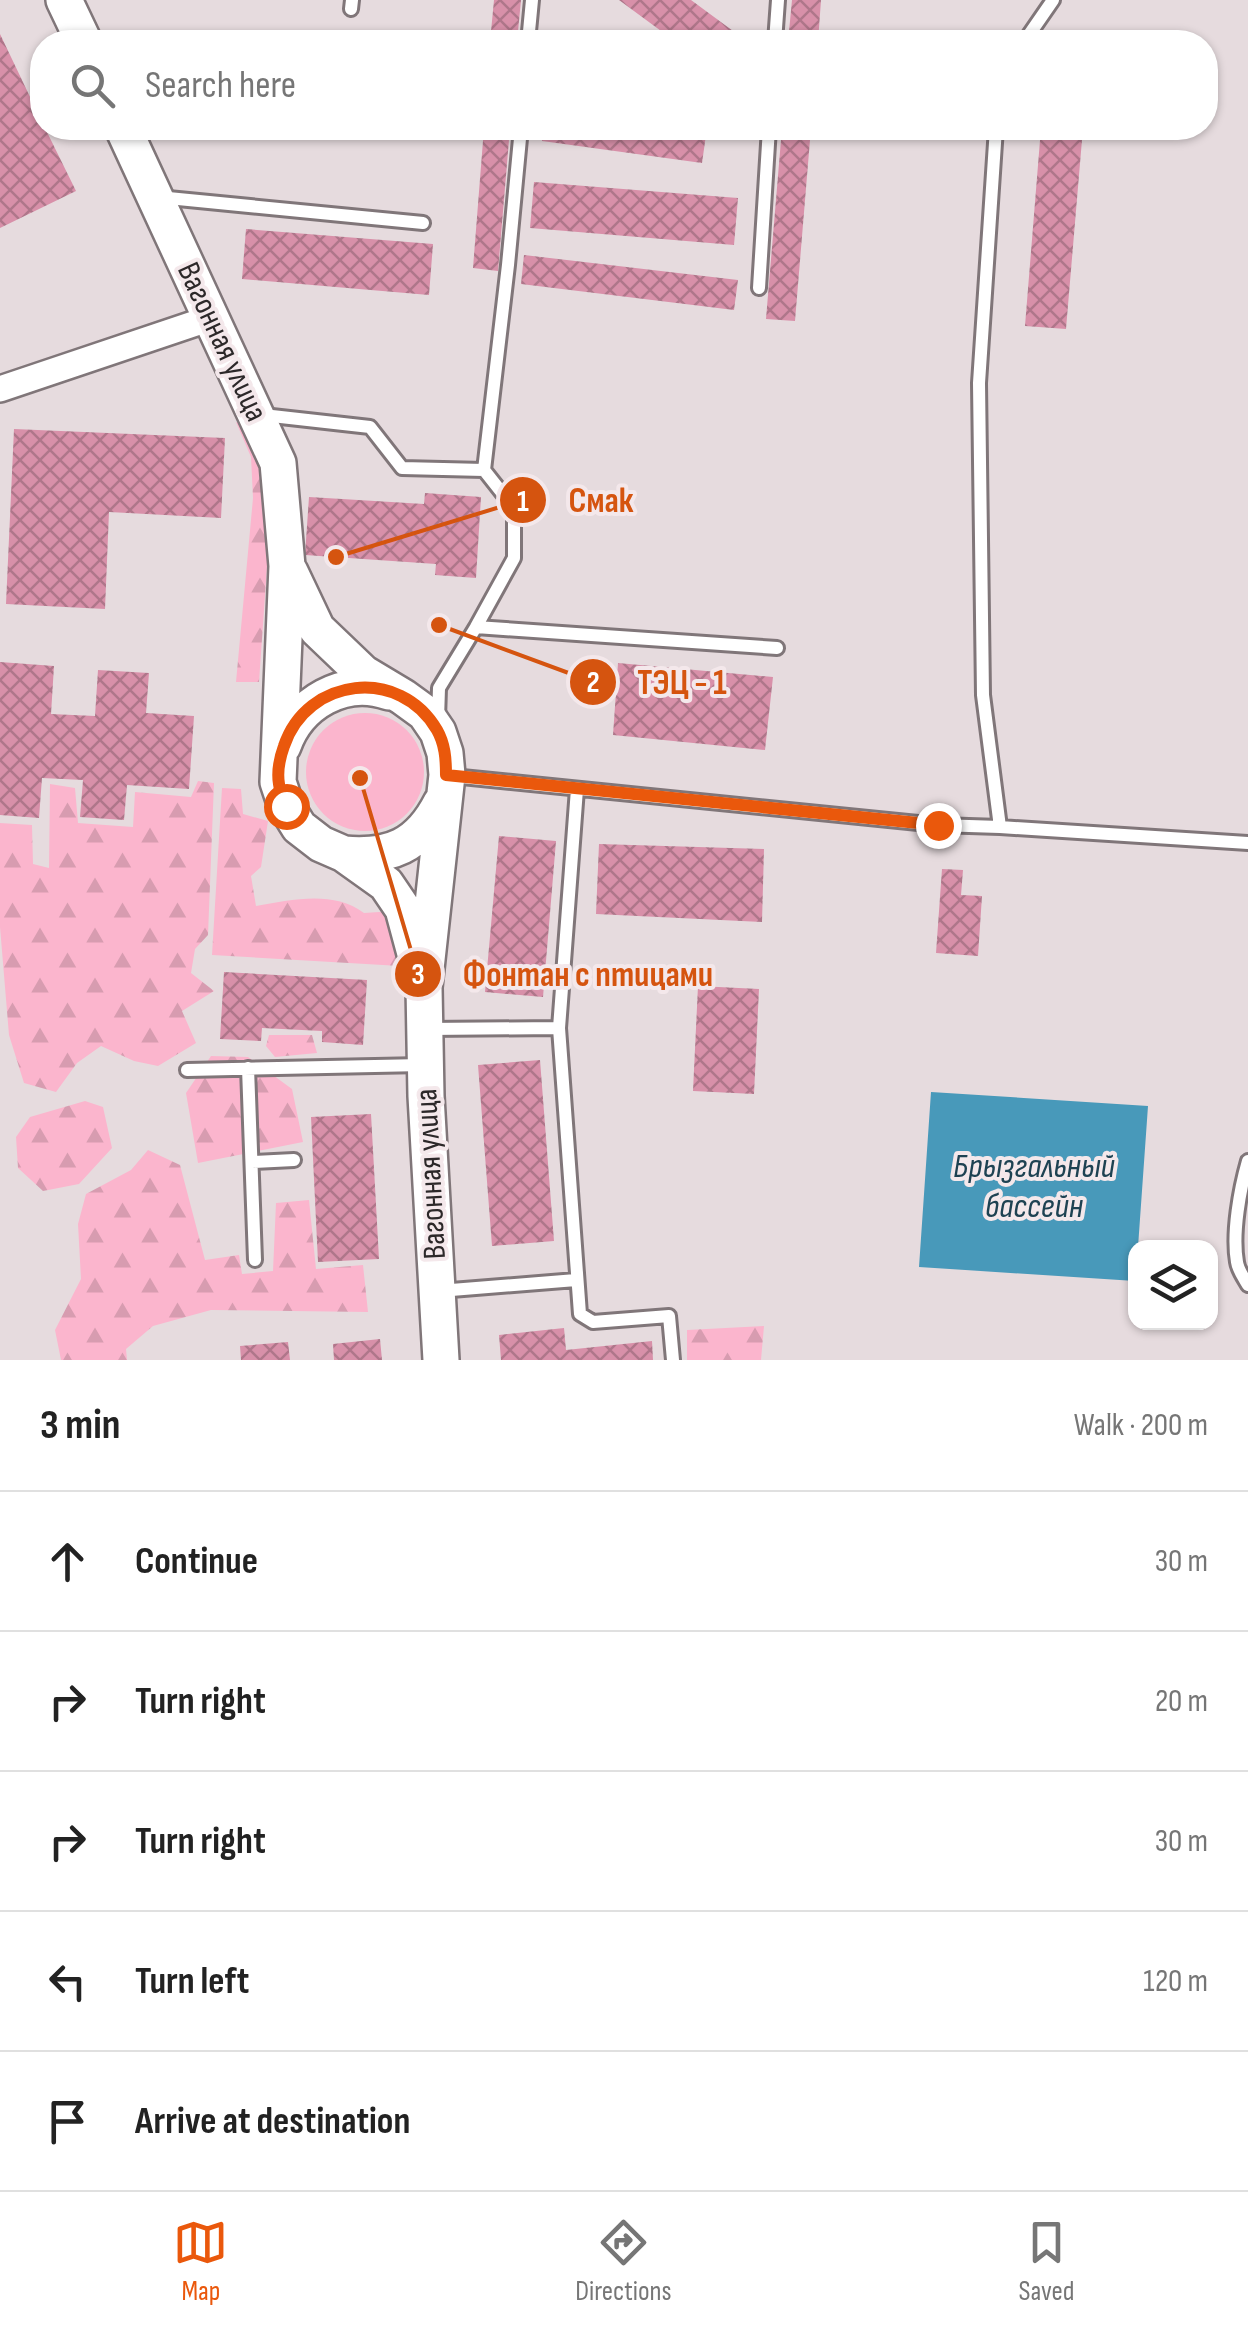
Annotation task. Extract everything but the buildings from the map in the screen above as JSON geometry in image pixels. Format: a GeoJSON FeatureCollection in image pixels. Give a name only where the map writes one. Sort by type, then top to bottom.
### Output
{"type":"FeatureCollection","features":[{"type":"Feature","properties":{"kind":"street"},"geometry":{"type":"LineString","coordinates":[[64,0],[78,30]]}},
{"type":"Feature","properties":{"kind":"street","name":"Вагонная улица"},"geometry":{"type":"LineString","coordinates":[[129,140],[278,463],[287,566]]}},
{"type":"Feature","properties":{"kind":"street"},"geometry":{"type":"LineString","coordinates":[[0,389],[211,318]]}},
{"type":"Feature","properties":{"kind":"street"},"geometry":{"type":"LineString","coordinates":[[287,566],[317,629],[363,673],[424,713],[438,732],[446,753],[424,987]]}},
{"type":"Feature","properties":{"kind":"street"},"geometry":{"type":"LineString","coordinates":[[287,566],[278,782],[286,806],[300,827],[386,884],[403,909],[424,987]]}},
{"type":"Feature","properties":{"kind":"street"},"geometry":{"type":"LineString","coordinates":[[280,756],[288,732],[304,710],[326,695],[352,687],[378,688],[403,697]]}},
{"type":"Feature","properties":{"kind":"street"},"geometry":{"type":"LineString","coordinates":[[344,854],[369,856],[393,850],[415,838],[432,820],[445,787]]}},
{"type":"Feature","properties":{"kind":"street","name":"Вагонная улица"},"geometry":{"type":"LineString","coordinates":[[424,987],[442,1360]]}},
{"type":"Feature","properties":{"kind":"lane"},"geometry":{"type":"LineString","coordinates":[[529,30],[532,0]]}},
{"type":"Feature","properties":{"kind":"lane"},"geometry":{"type":"LineString","coordinates":[[776,30],[778,0]]}},
{"type":"Feature","properties":{"kind":"lane"},"geometry":{"type":"LineString","coordinates":[[1032,30],[1053,0]]}},
{"type":"Feature","properties":{"kind":"lane"},"geometry":{"type":"LineString","coordinates":[[438,732],[439,688],[514,558],[514,508],[484,470],[519,140]]}},
{"type":"Feature","properties":{"kind":"lane"},"geometry":{"type":"LineString","coordinates":[[758,288],[768,140]]}},
{"type":"Feature","properties":{"kind":"lane"},"geometry":{"type":"LineString","coordinates":[[995,140],[979,383],[983,695],[1000,828]]}},
{"type":"Feature","properties":{"kind":"lane"},"geometry":{"type":"LineString","coordinates":[[155,197],[424,223]]}},
{"type":"Feature","properties":{"kind":"lane"},"geometry":{"type":"LineString","coordinates":[[256,414],[370,427],[402,468],[484,470]]}},
{"type":"Feature","properties":{"kind":"lane"},"geometry":{"type":"LineString","coordinates":[[476,627],[777,648]]}},
{"type":"Feature","properties":{"kind":"lane"},"geometry":{"type":"LineString","coordinates":[[445,787],[577,788],[938,825],[1248,843]]}},
{"type":"Feature","properties":{"kind":"lane"},"geometry":{"type":"LineString","coordinates":[[577,788],[559,1028],[580,1314],[593,1322],[669,1316],[673,1360]]}},
{"type":"Feature","properties":{"kind":"lane"},"geometry":{"type":"LineString","coordinates":[[424,1030],[559,1028]]}},
{"type":"Feature","properties":{"kind":"lane"},"geometry":{"type":"LineString","coordinates":[[187,1070],[425,1065]]}},
{"type":"Feature","properties":{"kind":"lane"},"geometry":{"type":"LineString","coordinates":[[248,1068],[255,1260]]}},
{"type":"Feature","properties":{"kind":"lane"},"geometry":{"type":"LineString","coordinates":[[252,1162],[294,1160]]}},
{"type":"Feature","properties":{"kind":"lane"},"geometry":{"type":"LineString","coordinates":[[1248,1161],[1242,1186],[1237,1264],[1248,1284]]}},
{"type":"Feature","properties":{"kind":"lane"},"geometry":{"type":"LineString","coordinates":[[437,1292],[576,1280]]}},
{"type":"Feature","properties":{"kind":"green space"},"geometry":{"type":"Polygon","coordinates":[[[236,422],[250,429],[265,463],[271,509],[259,682],[236,682],[253,498],[251,457],[236,422]]]}},
{"type":"Feature","properties":{"kind":"green space"},"geometry":{"type":"Polygon","coordinates":[[[365,713],[398,723],[414,739],[424,772],[414,805],[398,821],[365,831],[332,821],[316,805],[306,772],[316,739],[332,723],[365,713]]]}},
{"type":"Feature","properties":{"kind":"green space"},"geometry":{"type":"Polygon","coordinates":[[[198,781],[214,783],[208,935],[195,949],[191,973],[214,991],[182,1011],[196,1043],[158,1066],[134,1061],[101,1046],[77,1063],[56,1092],[24,1083],[9,1035],[0,927],[0,823],[32,825],[33,864],[49,868],[50,784],[75,788],[78,823],[133,827],[135,792],[191,797],[198,781]]]}},
{"type":"Feature","properties":{"kind":"green space"},"geometry":{"type":"Polygon","coordinates":[[[222,788],[241,789],[243,814],[268,821],[261,867],[251,876],[256,906],[325,899],[364,913],[394,911],[404,935],[400,966],[212,955],[222,788]]]}},
{"type":"Feature","properties":{"kind":"green space"},"geometry":{"type":"Polygon","coordinates":[[[269,1035],[312,1035],[317,1053],[275,1057],[266,1046],[269,1035]]]}},
{"type":"Feature","properties":{"kind":"green space"},"geometry":{"type":"Polygon","coordinates":[[[211,1056],[248,1057],[292,1089],[303,1142],[198,1163],[186,1093],[211,1056]]]}},
{"type":"Feature","properties":{"kind":"green space"},"geometry":{"type":"Polygon","coordinates":[[[85,1101],[103,1107],[112,1148],[79,1184],[43,1191],[18,1168],[16,1137],[30,1117],[85,1101]]]}},
{"type":"Feature","properties":{"kind":"green space"},"geometry":{"type":"Polygon","coordinates":[[[148,1150],[180,1165],[205,1260],[239,1255],[242,1274],[273,1271],[276,1203],[309,1200],[316,1269],[363,1265],[368,1312],[211,1310],[153,1326],[126,1349],[127,1360],[61,1360],[55,1330],[81,1279],[78,1224],[86,1194],[131,1170],[148,1150]]]}},
{"type":"Feature","properties":{"kind":"green space"},"geometry":{"type":"Polygon","coordinates":[[[764,1326],[761,1360],[687,1360],[687,1330],[764,1326]]]}},
{"type":"Feature","properties":{"kind":"water","name":"Брызгальный бассейн"},"geometry":{"type":"Polygon","coordinates":[[[931,1092],[1148,1106],[1138,1240],[1128,1240],[1128,1281],[919,1267],[931,1092]]]}},
{"type":"Feature","properties":{"kind":"place","name":"Смак"},"geometry":{"type":"Point","coordinates":[336,557]}},
{"type":"Feature","properties":{"kind":"place","name":"ТЭЦ - 1"},"geometry":{"type":"Point","coordinates":[439,625]}},
{"type":"Feature","properties":{"kind":"place","name":"Фонтан с птицами"},"geometry":{"type":"Point","coordinates":[360,778]}},
{"type":"Feature","properties":{"kind":"route"},"geometry":{"type":"LineString","coordinates":[[286,806],[278,782],[280,756],[288,732],[304,710],[326,695],[352,687],[378,688],[403,697],[424,713],[438,732],[446,753],[446,775],[938,825]]}}]}
